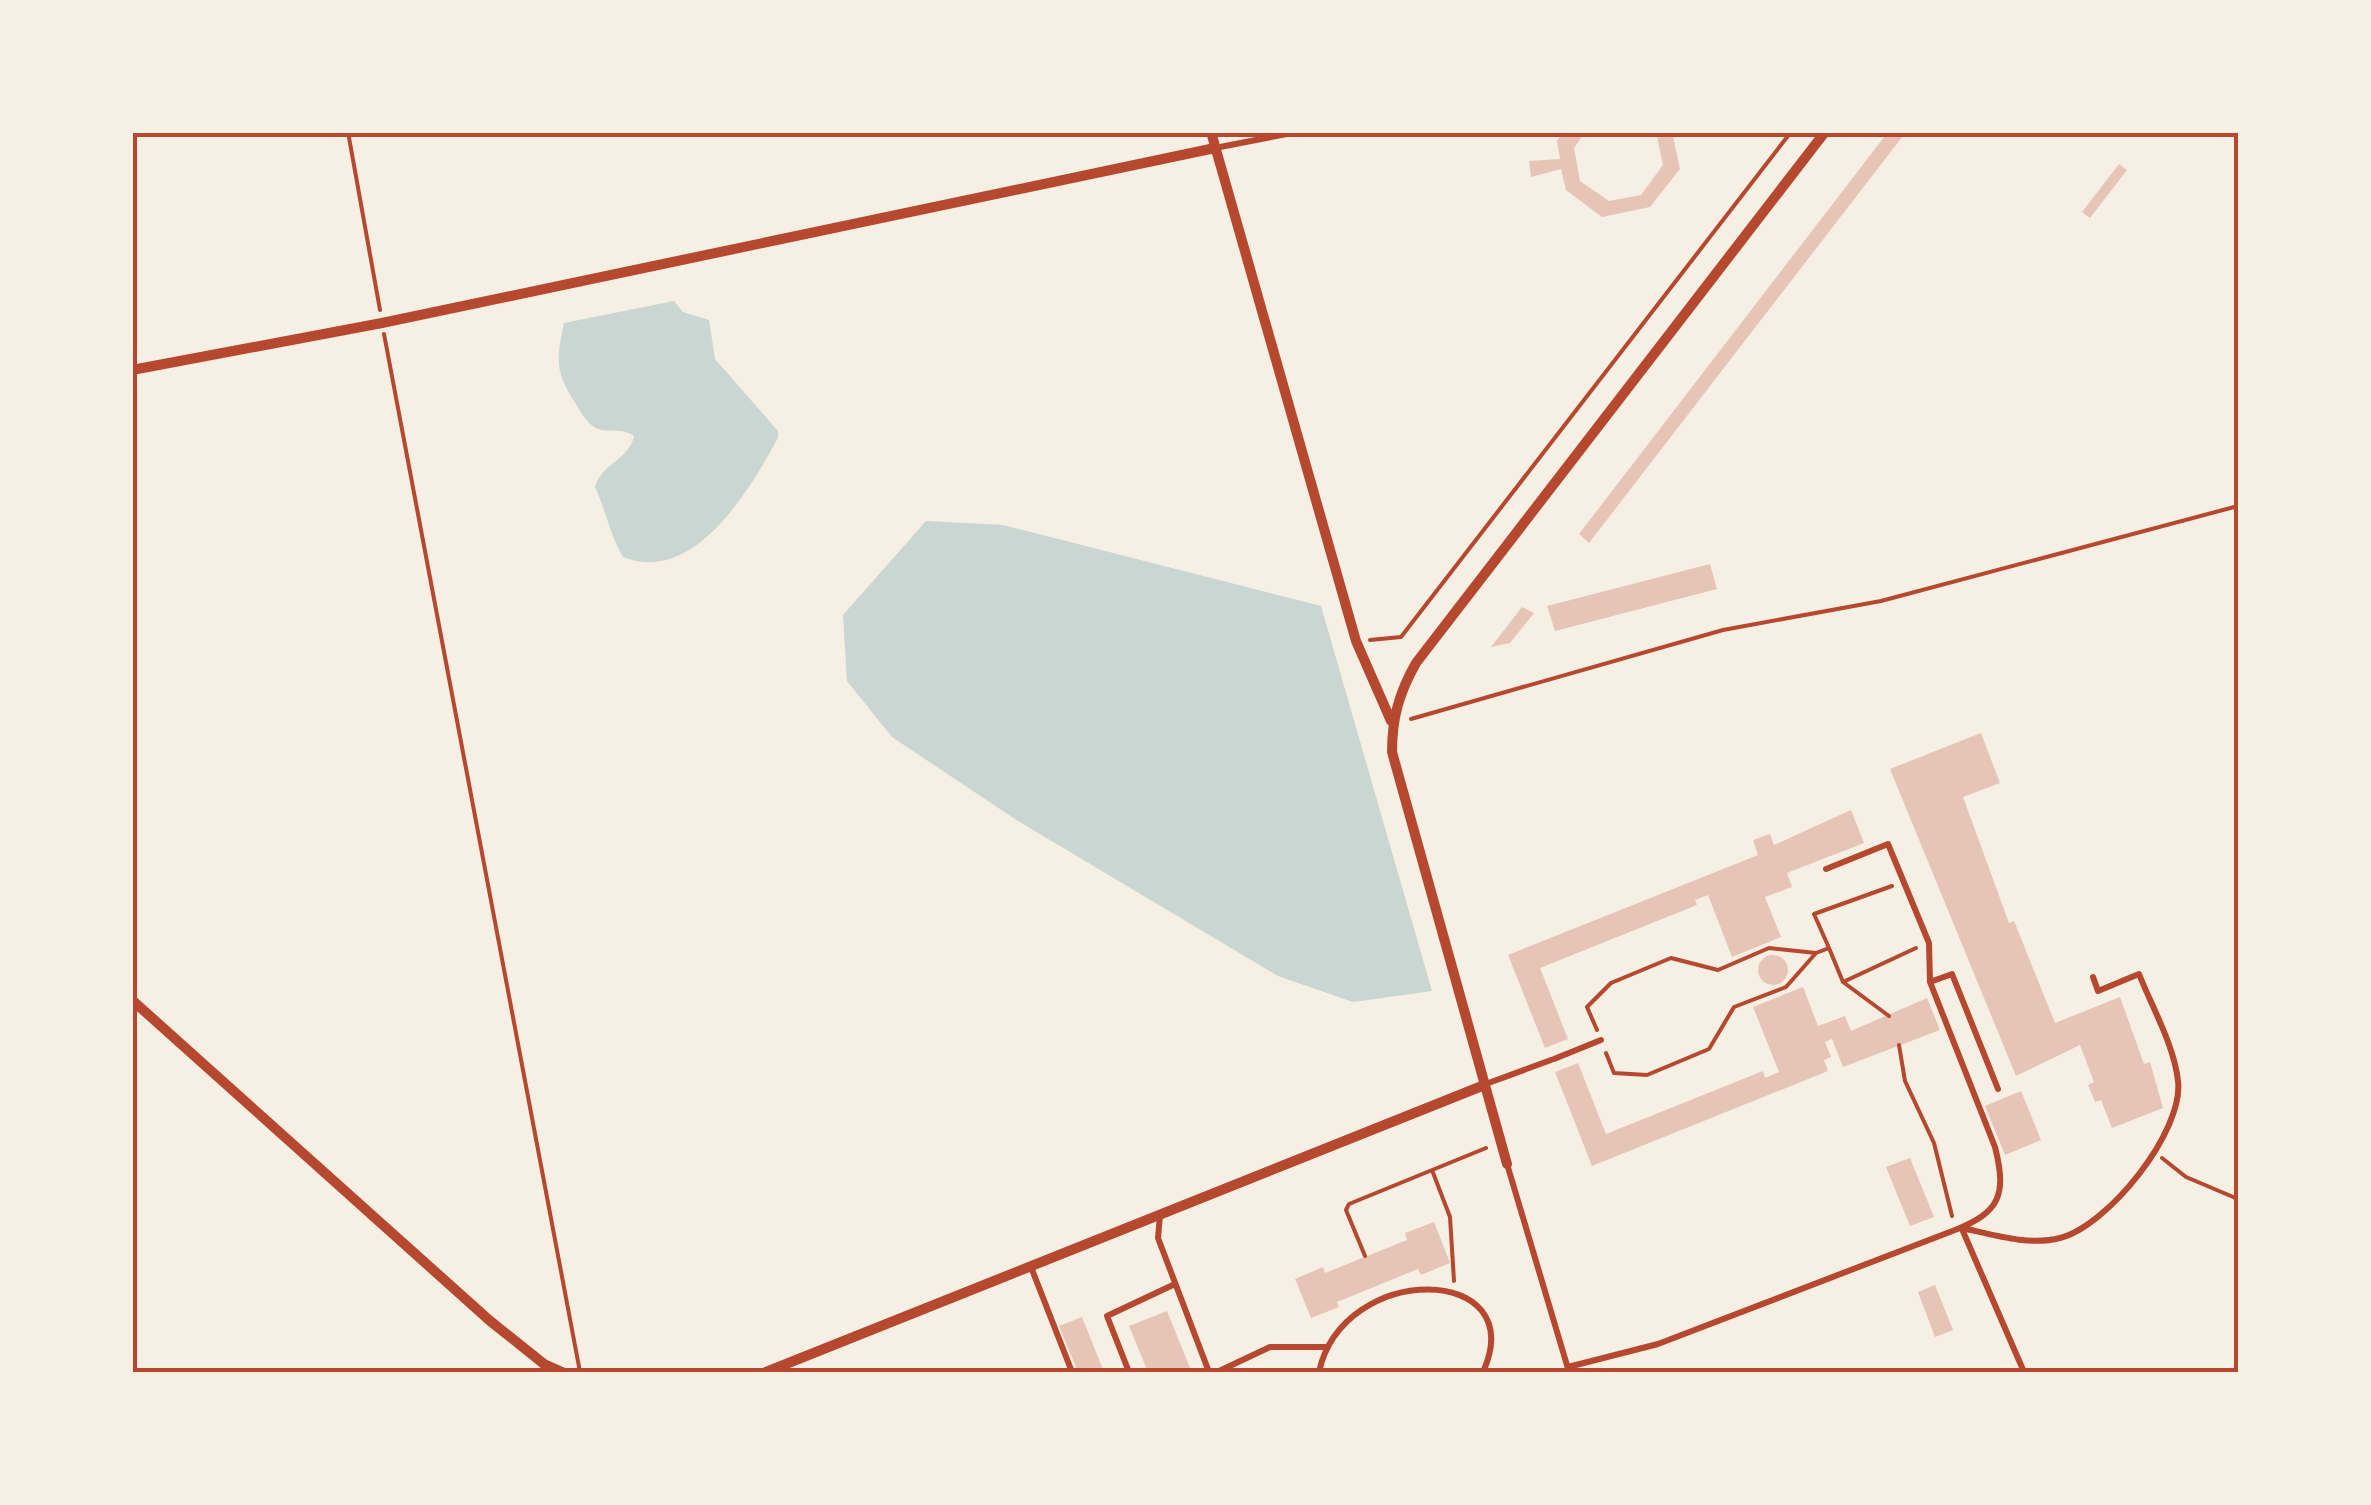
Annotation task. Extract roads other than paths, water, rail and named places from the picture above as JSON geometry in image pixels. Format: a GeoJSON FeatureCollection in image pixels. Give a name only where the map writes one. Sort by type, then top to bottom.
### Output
{"type":"FeatureCollection","features":[{"type":"Feature","properties":{"kind":"street"},"geometry":{"type":"LineString","coordinates":[[1210,132],[1356,641],[1392,722]]}},
{"type":"Feature","properties":{"kind":"street"},"geometry":{"type":"LineString","coordinates":[[1506,1164],[1392,752],[1392,722],[1401,688],[1416,662],[1825,132]]}},
{"type":"Feature","properties":{"kind":"street"},"geometry":{"type":"LineString","coordinates":[[132,370],[382,323],[1215,148]]}},
{"type":"Feature","properties":{"kind":"street"},"geometry":{"type":"LineString","coordinates":[[132,1000],[489,1320],[544,1364],[562,1372]]}},
{"type":"Feature","properties":{"kind":"street"},"geometry":{"type":"LineString","coordinates":[[766,1372],[1482,1086]]}},
{"type":"Feature","properties":{"kind":"lane"},"geometry":{"type":"LineString","coordinates":[[1215,148],[1297,132]]}},
{"type":"Feature","properties":{"kind":"lane"},"geometry":{"type":"LineString","coordinates":[[1506,1164],[1569,1370],[1658,1344],[1984,1219],[1998,1199],[2001,1172],[1930,982],[1928,943],[1888,844],[1826,869]]}},
{"type":"Feature","properties":{"kind":"lane"},"geometry":{"type":"LineString","coordinates":[[1930,982],[1952,974],[1998,1089]]}},
{"type":"Feature","properties":{"kind":"lane"},"geometry":{"type":"LineString","coordinates":[[1958,1229],[2032,1240],[2072,1234],[2104,1213],[2154,1152],[2179,1104],[2171,1052],[2139,974],[2098,991],[2093,977]]}},
{"type":"Feature","properties":{"kind":"lane"},"geometry":{"type":"LineString","coordinates":[[1482,1086],[1601,1040]]}},
{"type":"Feature","properties":{"kind":"lane"},"geometry":{"type":"LineString","coordinates":[[1160,1215],[1158,1238],[1209,1372]]}},
{"type":"Feature","properties":{"kind":"lane"},"geometry":{"type":"LineString","coordinates":[[1958,1229],[2024,1372]]}},
{"type":"Feature","properties":{"kind":"lane"},"geometry":{"type":"LineString","coordinates":[[1031,1267],[1072,1372]]}},
{"type":"Feature","properties":{"kind":"lane"},"geometry":{"type":"LineString","coordinates":[[1128,1372],[1106,1316],[1175,1284]]}},
{"type":"Feature","properties":{"kind":"lane"},"geometry":{"type":"LineString","coordinates":[[1320,1372],[1325,1347],[1338,1328],[1378,1300],[1453,1289],[1483,1314],[1490,1337],[1484,1372]]}},
{"type":"Feature","properties":{"kind":"lane"},"geometry":{"type":"LineString","coordinates":[[1218,1372],[1270,1347],[1325,1347]]}}]}
